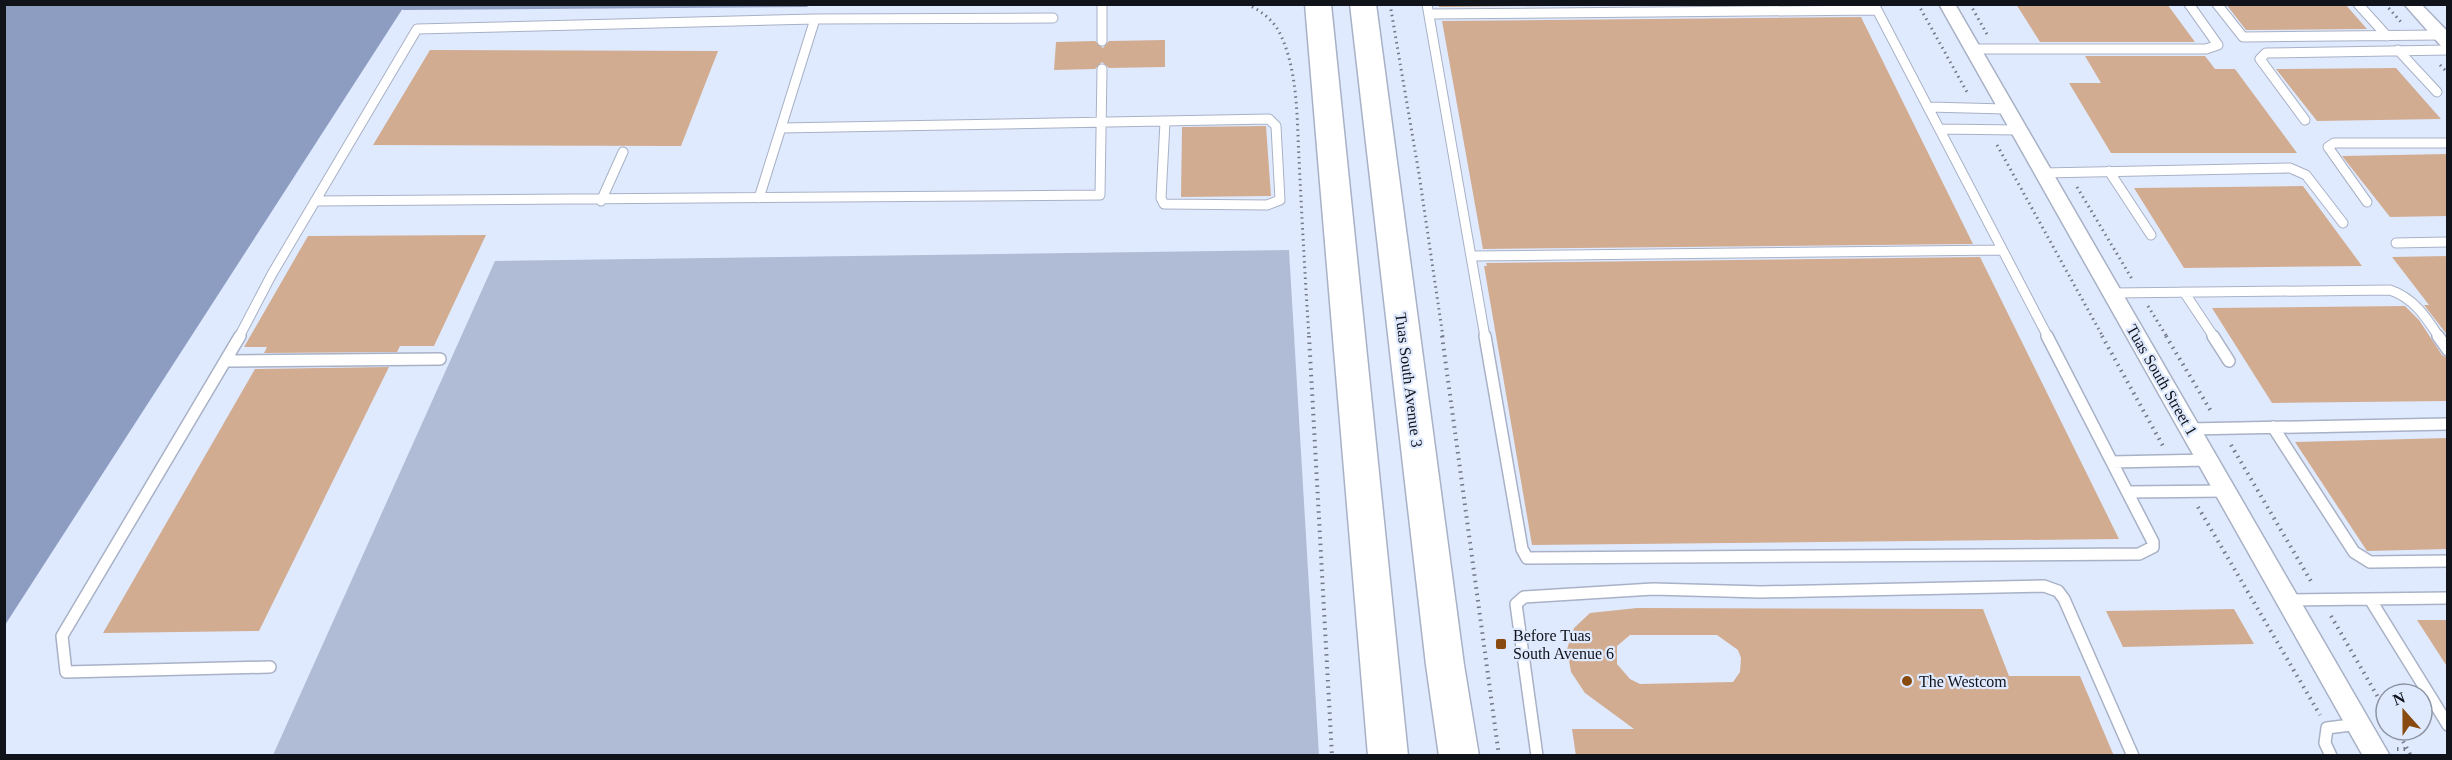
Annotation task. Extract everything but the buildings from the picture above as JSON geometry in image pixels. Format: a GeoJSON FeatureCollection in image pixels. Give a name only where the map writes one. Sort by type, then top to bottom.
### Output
{"type":"FeatureCollection","features":[{"type":"Feature","properties":{"kind":"main road"},"geometry":{"type":"LineString","coordinates":[[1294,4],[1322,37]]}},
{"type":"Feature","properties":{"kind":"main road"},"geometry":{"type":"LineString","coordinates":[[1318,4],[1388,756]]}},
{"type":"Feature","properties":{"kind":"main road","name":"Tuas South Avenue 3"},"geometry":{"type":"LineString","coordinates":[[1363,4],[1445,665],[1459,756]]}},
{"type":"Feature","properties":{"kind":"street","name":"Tuas South Street 1"},"geometry":{"type":"LineString","coordinates":[[1947,4],[1970,49],[2113,293],[2377,756]]}},
{"type":"Feature","properties":{"kind":"street"},"geometry":{"type":"LineString","coordinates":[[2412,4],[2445,43]]}},
{"type":"Feature","properties":{"kind":"lane"},"geometry":{"type":"LineString","coordinates":[[1102,4],[1102,41]]}},
{"type":"Feature","properties":{"kind":"lane"},"geometry":{"type":"LineString","coordinates":[[1970,49],[2206,49],[2218,45],[2214,36],[2189,4]]}},
{"type":"Feature","properties":{"kind":"lane"},"geometry":{"type":"LineString","coordinates":[[2217,4],[2242,37],[2388,36],[2445,43]]}},
{"type":"Feature","properties":{"kind":"lane"},"geometry":{"type":"LineString","coordinates":[[2358,4],[2388,36]]}},
{"type":"Feature","properties":{"kind":"lane"},"geometry":{"type":"LineString","coordinates":[[1876,7],[2112,462],[2153,542],[2153,547],[2139,554],[1550,560],[1527,558],[1522,549],[1428,9],[1876,7]]}},
{"type":"Feature","properties":{"kind":"lane"},"geometry":{"type":"LineString","coordinates":[[270,667],[66,672],[62,636],[158,472],[227,361],[272,274],[417,29],[815,19],[1053,18]]}},
{"type":"Feature","properties":{"kind":"lane"},"geometry":{"type":"LineString","coordinates":[[759,198],[815,19]]}},
{"type":"Feature","properties":{"kind":"lane"},"geometry":{"type":"LineString","coordinates":[[2305,120],[2260,58],[2266,53],[2398,50],[2445,43]]}},
{"type":"Feature","properties":{"kind":"lane"},"geometry":{"type":"LineString","coordinates":[[2398,50],[2437,92]]}},
{"type":"Feature","properties":{"kind":"lane"},"geometry":{"type":"LineString","coordinates":[[315,201],[601,201],[1100,195],[1102,69]]}},
{"type":"Feature","properties":{"kind":"lane"},"geometry":{"type":"LineString","coordinates":[[1929,107],[2005,109]]}},
{"type":"Feature","properties":{"kind":"lane"},"geometry":{"type":"LineString","coordinates":[[781,128],[1269,119],[1276,123],[1280,200],[1267,205],[1164,204],[1161,198],[1165,122]]}},
{"type":"Feature","properties":{"kind":"lane"},"geometry":{"type":"LineString","coordinates":[[1941,129],[2018,130]]}},
{"type":"Feature","properties":{"kind":"lane"},"geometry":{"type":"LineString","coordinates":[[2367,202],[2328,147],[2334,143],[2448,143]]}},
{"type":"Feature","properties":{"kind":"lane"},"geometry":{"type":"LineString","coordinates":[[601,201],[623,152]]}},
{"type":"Feature","properties":{"kind":"lane"},"geometry":{"type":"LineString","coordinates":[[2043,173],[2290,168],[2306,175],[2343,223]]}},
{"type":"Feature","properties":{"kind":"lane"},"geometry":{"type":"LineString","coordinates":[[2109,171],[2151,235]]}},
{"type":"Feature","properties":{"kind":"lane"},"geometry":{"type":"LineString","coordinates":[[2396,243],[2448,242]]}},
{"type":"Feature","properties":{"kind":"lane"},"geometry":{"type":"LineString","coordinates":[[1471,256],[2002,250]]}},
{"type":"Feature","properties":{"kind":"lane"},"geometry":{"type":"LineString","coordinates":[[2184,292],[2229,362]]}},
{"type":"Feature","properties":{"kind":"lane"},"geometry":{"type":"LineString","coordinates":[[2113,293],[2401,292],[2412,300],[2448,350]]}},
{"type":"Feature","properties":{"kind":"lane"},"geometry":{"type":"LineString","coordinates":[[227,361],[440,359]]}},
{"type":"Feature","properties":{"kind":"lane"},"geometry":{"type":"LineString","coordinates":[[2190,429],[2448,424]]}},
{"type":"Feature","properties":{"kind":"lane"},"geometry":{"type":"LineString","coordinates":[[2273,427],[2354,552],[2361,559],[2370,562],[2448,561]]}},
{"type":"Feature","properties":{"kind":"lane"},"geometry":{"type":"LineString","coordinates":[[2112,462],[2208,460]]}},
{"type":"Feature","properties":{"kind":"lane"},"geometry":{"type":"LineString","coordinates":[[2127,492],[2226,491]]}},
{"type":"Feature","properties":{"kind":"lane"},"geometry":{"type":"LineString","coordinates":[[1537,756],[1516,604],[1524,597],[1653,589],[1761,592],[2044,586],[2058,591],[2064,599],[2133,756]]}},
{"type":"Feature","properties":{"kind":"lane"},"geometry":{"type":"LineString","coordinates":[[2288,600],[2448,598]]}},
{"type":"Feature","properties":{"kind":"lane"},"geometry":{"type":"LineString","coordinates":[[2370,599],[2448,725]]}},
{"type":"Feature","properties":{"kind":"lane"},"geometry":{"type":"LineString","coordinates":[[2331,756],[2325,743],[2326,728],[2359,724]]}},
{"type":"Feature","properties":{"kind":"path"},"geometry":{"type":"LineString","coordinates":[[1247,4],[1270,15],[1284,38],[1297,127],[1332,756]]}},
{"type":"Feature","properties":{"kind":"path"},"geometry":{"type":"LineString","coordinates":[[1390,4],[1407,92],[1433,265],[1484,625],[1499,756]]}},
{"type":"Feature","properties":{"kind":"path"},"geometry":{"type":"LineString","coordinates":[[1918,4],[1976,108]]}},
{"type":"Feature","properties":{"kind":"path"},"geometry":{"type":"LineString","coordinates":[[1970,4],[1996,49]]}},
{"type":"Feature","properties":{"kind":"path"},"geometry":{"type":"LineString","coordinates":[[1988,130],[2171,461]]}},
{"type":"Feature","properties":{"kind":"path"},"geometry":{"type":"LineString","coordinates":[[2068,172],[2222,428],[2374,690]]}},
{"type":"Feature","properties":{"kind":"path"},"geometry":{"type":"LineString","coordinates":[[2189,492],[2326,728]]}},
{"type":"Feature","properties":{"kind":"path"},"geometry":{"type":"LineString","coordinates":[[2403,742],[2411,756]]}},
{"type":"Feature","properties":{"kind":"shaded area"},"geometry":{"type":"Polygon","coordinates":[[[4,5],[405,5],[5,625],[4,5]]]}},
{"type":"Feature","properties":{"kind":"shaded area"},"geometry":{"type":"Polygon","coordinates":[[[1289,250],[1319,755],[273,755],[495,261],[1289,250]]]}},
{"type":"Feature","properties":{"kind":"waterway"},"geometry":{"type":"LineString","coordinates":[[404,7],[806,4]]}},
{"type":"Feature","properties":{"kind":"place","name":"Before Tuas South Avenue 6"},"geometry":{"type":"Point","coordinates":[1501,644]}},
{"type":"Feature","properties":{"kind":"place","name":"The Westcom"},"geometry":{"type":"Point","coordinates":[1907,681]}}]}
